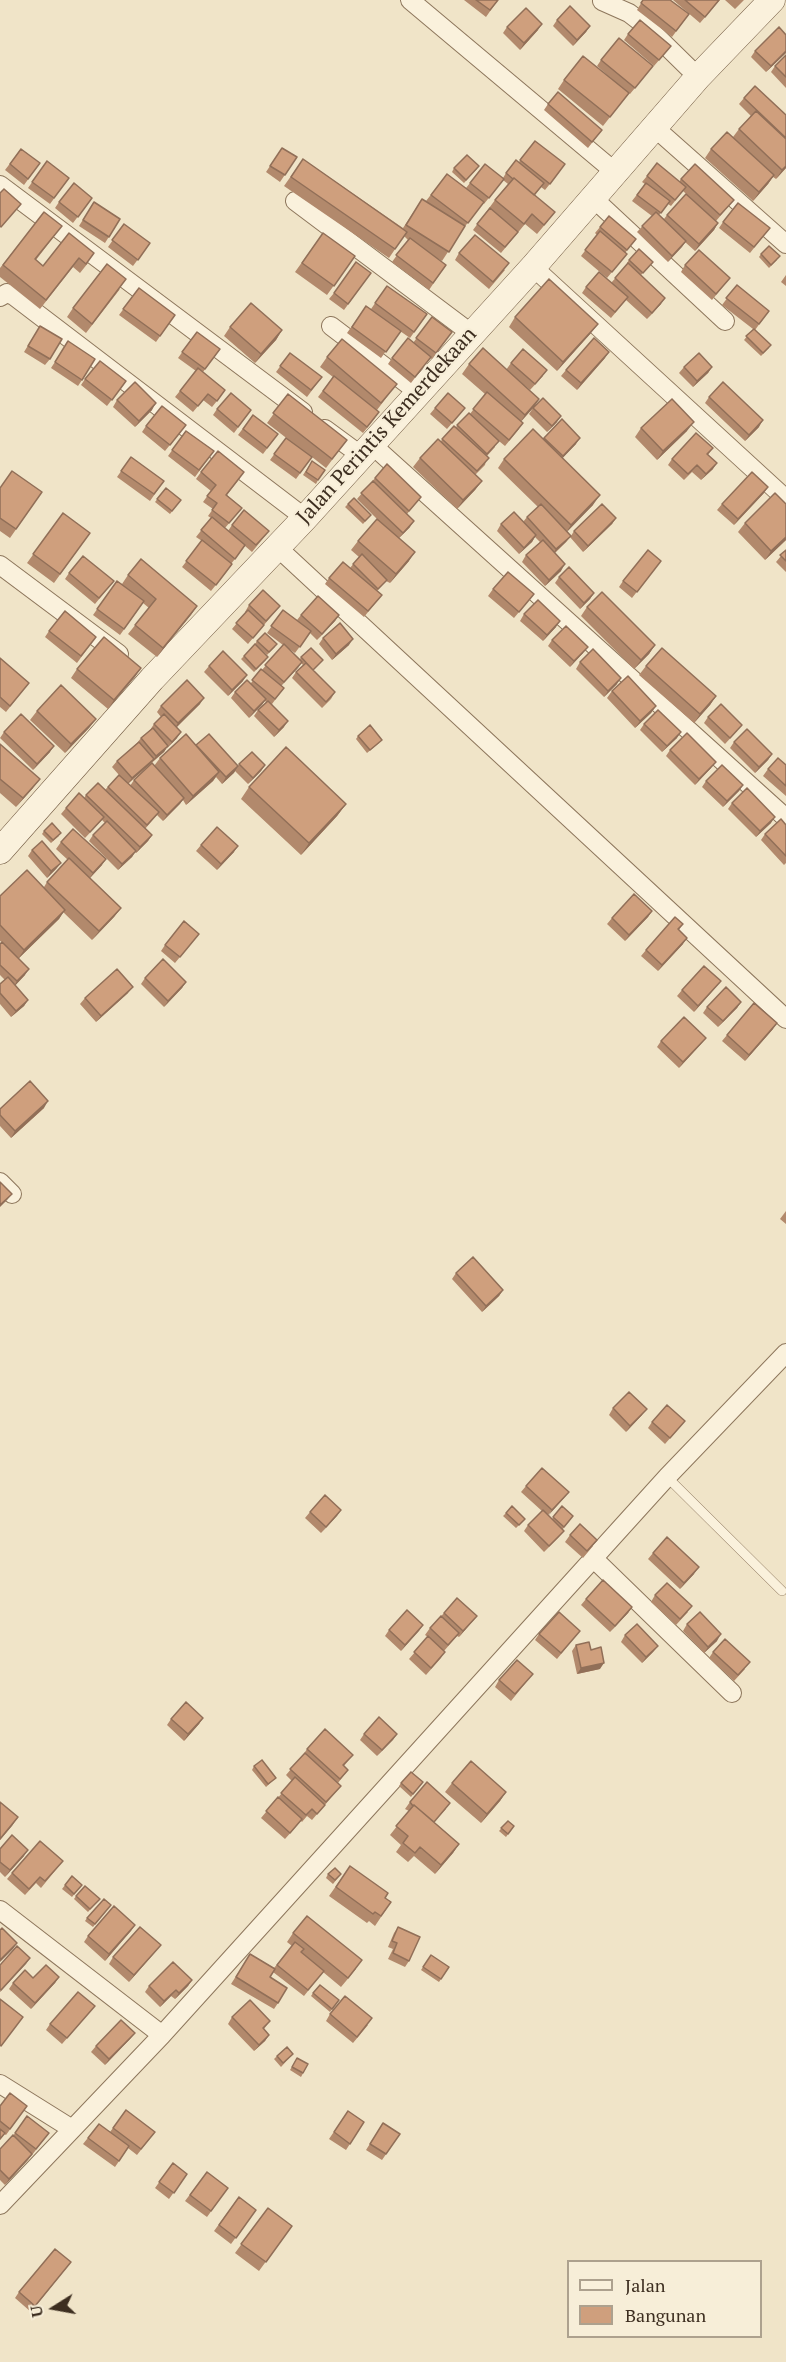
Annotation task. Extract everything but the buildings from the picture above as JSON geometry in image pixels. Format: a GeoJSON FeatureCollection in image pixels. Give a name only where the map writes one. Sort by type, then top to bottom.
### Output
{"type":"FeatureCollection","features":[{"type":"Feature","properties":{"kind":"street"},"geometry":{"type":"LineString","coordinates":[[410,0],[615,172]]}},
{"type":"Feature","properties":{"kind":"street","name":"Jalan Perintis Kemerdekaan"},"geometry":{"type":"LineString","coordinates":[[0,851],[152,679],[278,547],[364,449],[472,334],[698,77],[772,0]]}},
{"type":"Feature","properties":{"kind":"street"},"geometry":{"type":"LineString","coordinates":[[602,1],[638,20],[698,77]]}},
{"type":"Feature","properties":{"kind":"street"},"geometry":{"type":"LineString","coordinates":[[654,127],[786,244]]}},
{"type":"Feature","properties":{"kind":"street"},"geometry":{"type":"LineString","coordinates":[[0,185],[364,449],[786,818]]}},
{"type":"Feature","properties":{"kind":"street"},"geometry":{"type":"LineString","coordinates":[[593,198],[725,321]]}},
{"type":"Feature","properties":{"kind":"street"},"geometry":{"type":"LineString","coordinates":[[296,201],[472,334]]}},
{"type":"Feature","properties":{"kind":"street"},"geometry":{"type":"LineString","coordinates":[[532,267],[786,499]]}},
{"type":"Feature","properties":{"kind":"street"},"geometry":{"type":"LineString","coordinates":[[0,297],[7,294],[14,296],[304,518]]}},
{"type":"Feature","properties":{"kind":"street"},"geometry":{"type":"LineString","coordinates":[[331,326],[418,393]]}},
{"type":"Feature","properties":{"kind":"street"},"geometry":{"type":"LineString","coordinates":[[278,547],[786,1019]]}},
{"type":"Feature","properties":{"kind":"street"},"geometry":{"type":"LineString","coordinates":[[0,566],[152,679]]}},
{"type":"Feature","properties":{"kind":"street"},"geometry":{"type":"LineString","coordinates":[[1,2203],[162,2035],[667,1477],[786,1353]]}},
{"type":"Feature","properties":{"kind":"street"},"geometry":{"type":"LineString","coordinates":[[593,1558],[732,1693]]}},
{"type":"Feature","properties":{"kind":"street"},"geometry":{"type":"LineString","coordinates":[[0,1910],[162,2035]]}},
{"type":"Feature","properties":{"kind":"street"},"geometry":{"type":"LineString","coordinates":[[0,2084],[72,2129]]}},
{"type":"Feature","properties":{"kind":"lane"},"geometry":{"type":"LineString","coordinates":[[667,1477],[782,1591]]}}]}
